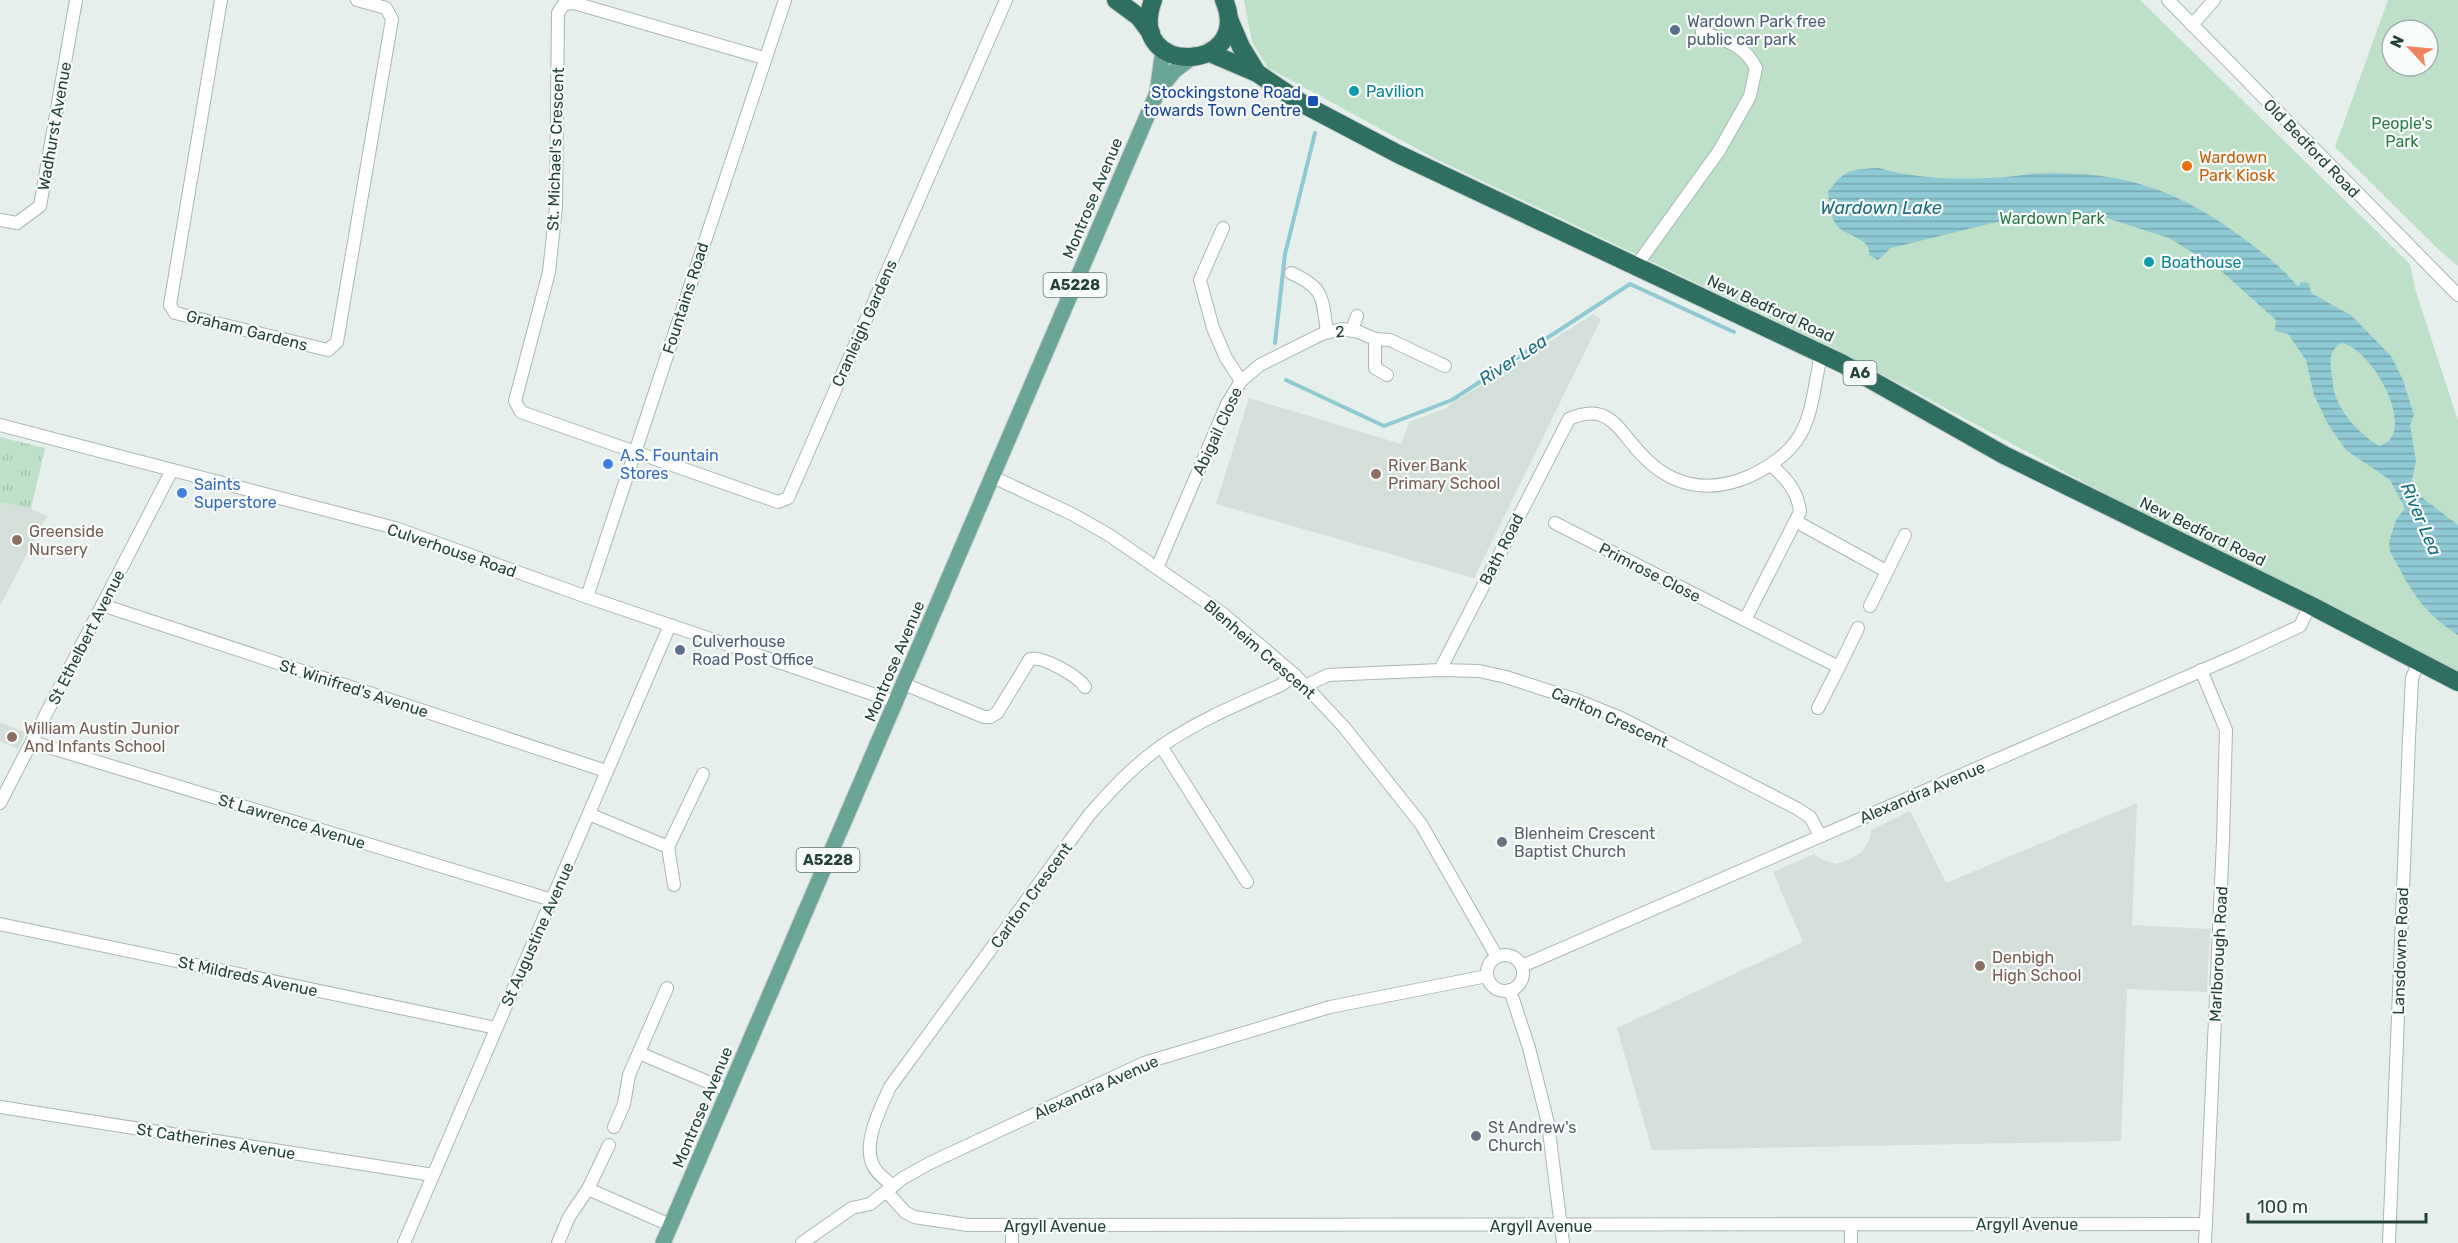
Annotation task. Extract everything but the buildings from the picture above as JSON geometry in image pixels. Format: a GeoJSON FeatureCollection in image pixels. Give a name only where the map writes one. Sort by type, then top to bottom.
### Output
{"type":"FeatureCollection","features":[{"type":"Feature","properties":{"kind":"highway"},"geometry":{"type":"LineString","coordinates":[[1116,0],[1139,16],[1163,50],[1180,58],[1190,59],[1210,53],[1227,33],[1229,19]]}},
{"type":"Feature","properties":{"kind":"highway"},"geometry":{"type":"LineString","coordinates":[[1151,33],[1149,10],[1153,0]]}},
{"type":"Feature","properties":{"kind":"highway","name":"New Bedford Road"},"geometry":{"type":"LineString","coordinates":[[1224,0],[1241,47],[1257,73]]}},
{"type":"Feature","properties":{"kind":"highway","name":"New Bedford Road"},"geometry":{"type":"LineString","coordinates":[[1210,53],[1257,73],[1303,104],[1398,154],[1821,354],[2004,455],[2310,605],[2458,682]]}},
{"type":"Feature","properties":{"kind":"main road","name":"Montrose Avenue"},"geometry":{"type":"LineString","coordinates":[[1157,93],[1163,50]]}},
{"type":"Feature","properties":{"kind":"main road","name":"Montrose Avenue"},"geometry":{"type":"LineString","coordinates":[[663,1243],[1157,93],[1174,71],[1190,59]]}},
{"type":"Feature","properties":{"kind":"street","name":"Wadhurst Avenue"},"geometry":{"type":"LineString","coordinates":[[0,220],[17,223],[40,206],[76,0]]}},
{"type":"Feature","properties":{"kind":"street","name":"Graham Gardens"},"geometry":{"type":"LineString","coordinates":[[221,0],[170,305],[176,313],[328,350],[337,342],[392,20],[386,8],[357,0]]}},
{"type":"Feature","properties":{"kind":"street","name":"Fountains Road"},"geometry":{"type":"LineString","coordinates":[[587,597],[784,0]]}},
{"type":"Feature","properties":{"kind":"street","name":"Cranleigh Gardens"},"geometry":{"type":"LineString","coordinates":[[635,453],[778,502],[788,498],[1006,0]]}},
{"type":"Feature","properties":{"kind":"street","name":"Old Bedford Road"},"geometry":{"type":"LineString","coordinates":[[2168,0],[2458,295]]}},
{"type":"Feature","properties":{"kind":"street"},"geometry":{"type":"LineString","coordinates":[[2192,25],[2214,0]]}},
{"type":"Feature","properties":{"kind":"street","name":"St. Michael's Crescent"},"geometry":{"type":"LineString","coordinates":[[635,453],[521,412],[515,401],[549,272],[555,218],[558,13],[564,4],[574,3],[764,58]]}},
{"type":"Feature","properties":{"kind":"street"},"geometry":{"type":"LineString","coordinates":[[1636,266],[1719,151],[1750,96],[1756,68],[1749,54],[1740,47],[1702,32]]}},
{"type":"Feature","properties":{"kind":"street","name":"Abigail Close"},"geometry":{"type":"LineString","coordinates":[[1157,568],[1227,404],[1241,381],[1226,358],[1213,328],[1200,280],[1223,228]]}},
{"type":"Feature","properties":{"kind":"street"},"geometry":{"type":"LineString","coordinates":[[1291,273],[1312,282],[1317,289],[1327,332]]}},
{"type":"Feature","properties":{"kind":"street"},"geometry":{"type":"LineString","coordinates":[[1352,330],[1357,316]]}},
{"type":"Feature","properties":{"kind":"street","name":"2"},"geometry":{"type":"LineString","coordinates":[[1241,381],[1260,364],[1327,332],[1342,329],[1352,330],[1375,339],[1390,340],[1445,366]]}},
{"type":"Feature","properties":{"kind":"street"},"geometry":{"type":"LineString","coordinates":[[1375,339],[1375,368],[1387,375]]}},
{"type":"Feature","properties":{"kind":"street"},"geometry":{"type":"LineString","coordinates":[[1745,620],[1797,522],[1800,512],[1798,498],[1786,479],[1772,466],[1794,447],[1807,424],[1821,354]]}},
{"type":"Feature","properties":{"kind":"street","name":"Bath Road"},"geometry":{"type":"LineString","coordinates":[[1440,670],[1569,419],[1580,414],[1596,412],[1614,421],[1645,458],[1669,475],[1693,485],[1715,487],[1741,480],[1772,466]]}},
{"type":"Feature","properties":{"kind":"street","name":"Culverhouse Road"},"geometry":{"type":"LineString","coordinates":[[0,425],[394,528],[587,597],[896,702]]}},
{"type":"Feature","properties":{"kind":"street","name":"St Ethelbert Avenue"},"geometry":{"type":"LineString","coordinates":[[0,804],[172,470]]}},
{"type":"Feature","properties":{"kind":"street","name":"Blenheim Crescent"},"geometry":{"type":"LineString","coordinates":[[993,477],[1072,514],[1109,535],[1222,613],[1294,675],[1373,761],[1421,824],[1497,957]]}},
{"type":"Feature","properties":{"kind":"street"},"geometry":{"type":"LineString","coordinates":[[1797,522],[1887,571]]}},
{"type":"Feature","properties":{"kind":"street","name":"Primrose Close"},"geometry":{"type":"LineString","coordinates":[[1555,523],[1839,667]]}},
{"type":"Feature","properties":{"kind":"street"},"geometry":{"type":"LineString","coordinates":[[1870,606],[1905,535]]}},
{"type":"Feature","properties":{"kind":"street","name":"St. Winifred's Avenue"},"geometry":{"type":"LineString","coordinates":[[102,605],[606,771]]}},
{"type":"Feature","properties":{"kind":"street","name":"Alexandra Avenue"},"geometry":{"type":"LineString","coordinates":[[1522,966],[2300,626],[2310,605]]}},
{"type":"Feature","properties":{"kind":"street","name":"St Augustine Avenue"},"geometry":{"type":"LineString","coordinates":[[404,1243],[670,625]]}},
{"type":"Feature","properties":{"kind":"street"},"geometry":{"type":"LineString","coordinates":[[1818,708],[1858,628]]}},
{"type":"Feature","properties":{"kind":"street"},"geometry":{"type":"LineString","coordinates":[[904,684],[984,717],[997,713],[1030,659],[1038,657],[1072,675],[1082,682],[1084,687]]}},
{"type":"Feature","properties":{"kind":"street","name":"Lansdowne Road"},"geometry":{"type":"LineString","coordinates":[[2389,1243],[2412,678],[2419,661]]}},
{"type":"Feature","properties":{"kind":"street","name":"Carlton Crescent"},"geometry":{"type":"LineString","coordinates":[[1305,686],[1328,675],[1440,670],[1479,672],[1534,685],[1594,706],[1798,809],[1810,817],[1820,835]]}},
{"type":"Feature","properties":{"kind":"street","name":"Marlborough Road"},"geometry":{"type":"LineString","coordinates":[[2201,670],[2226,730],[2205,1243]]}},
{"type":"Feature","properties":{"kind":"street","name":"Carlton Crescent"},"geometry":{"type":"LineString","coordinates":[[890,1189],[873,1168],[869,1155],[874,1123],[890,1087],[1089,814],[1116,784],[1161,746],[1194,726],[1281,685],[1294,675]]}},
{"type":"Feature","properties":{"kind":"street","name":"St Lawrence Avenue"},"geometry":{"type":"LineString","coordinates":[[32,742],[552,900]]}},
{"type":"Feature","properties":{"kind":"street"},"geometry":{"type":"LineString","coordinates":[[1161,746],[1247,882]]}},
{"type":"Feature","properties":{"kind":"street"},"geometry":{"type":"LineString","coordinates":[[674,885],[668,847],[703,774]]}},
{"type":"Feature","properties":{"kind":"street"},"geometry":{"type":"LineString","coordinates":[[589,814],[668,847]]}},
{"type":"Feature","properties":{"kind":"street","name":"St Mildreds Avenue"},"geometry":{"type":"LineString","coordinates":[[0,924],[496,1028]]}},
{"type":"Feature","properties":{"kind":"street"},"geometry":{"type":"LineString","coordinates":[[1509,955],[1522,966],[1522,978],[1516,988],[1498,990],[1489,982],[1487,976],[1489,965],[1497,957],[1509,955]]}},
{"type":"Feature","properties":{"kind":"street","name":"Alexandra Avenue"},"geometry":{"type":"LineString","coordinates":[[802,1243],[852,1208],[870,1204],[903,1178],[970,1143],[1144,1063],[1330,1007],[1487,976]]}},
{"type":"Feature","properties":{"kind":"street"},"geometry":{"type":"LineString","coordinates":[[614,1127],[624,1104],[629,1075],[667,988]]}},
{"type":"Feature","properties":{"kind":"street"},"geometry":{"type":"LineString","coordinates":[[1510,990],[1529,1048],[1548,1123],[1563,1243]]}},
{"type":"Feature","properties":{"kind":"street"},"geometry":{"type":"LineString","coordinates":[[639,1053],[729,1091]]}},
{"type":"Feature","properties":{"kind":"street","name":"St Catherines Avenue"},"geometry":{"type":"LineString","coordinates":[[0,1107],[433,1175]]}},
{"type":"Feature","properties":{"kind":"street"},"geometry":{"type":"LineString","coordinates":[[558,1243],[569,1217],[588,1189],[609,1145]]}},
{"type":"Feature","properties":{"kind":"street"},"geometry":{"type":"LineString","coordinates":[[588,1189],[670,1226]]}},
{"type":"Feature","properties":{"kind":"street","name":"Argyll Avenue"},"geometry":{"type":"LineString","coordinates":[[890,1189],[905,1212],[914,1217],[968,1226],[2206,1224]]}},
{"type":"Feature","properties":{"kind":"street"},"geometry":{"type":"LineString","coordinates":[[1012,1226],[1012,1243]]}},
{"type":"Feature","properties":{"kind":"street"},"geometry":{"type":"LineString","coordinates":[[1851,1226],[1851,1243]]}},
{"type":"Feature","properties":{"kind":"shaded area","name":"River Bank Primary School"},"geometry":{"type":"Polygon","coordinates":[[[1593,314],[1601,319],[1474,578],[1216,504],[1249,398],[1401,444],[1409,422],[1444,409],[1593,314]]]}},
{"type":"Feature","properties":{"kind":"shaded area","name":"Greenside Nursery"},"geometry":{"type":"Polygon","coordinates":[[[0,502],[31,509],[47,516],[0,606],[0,502]]]}},
{"type":"Feature","properties":{"kind":"shaded area","name":"William Austin Junior And Infants School"},"geometry":{"type":"Polygon","coordinates":[[[0,722],[26,733],[18,749],[0,741],[0,722]]]}},
{"type":"Feature","properties":{"kind":"shaded area","name":"Denbigh High School"},"geometry":{"type":"Polygon","coordinates":[[[2137,803],[2132,925],[2210,929],[2207,992],[2127,989],[2121,1141],[1652,1150],[1617,1028],[1803,942],[1773,872],[1814,854],[1823,860],[1837,864],[1850,859],[1862,852],[1869,841],[1871,830],[1910,811],[1946,883],[2137,803]]]}},
{"type":"Feature","properties":{"kind":"green space","name":"Wardown Park"},"geometry":{"type":"Polygon","coordinates":[[[1244,0],[2140,0],[2410,264],[2416,292],[2458,421],[2458,671],[2270,582],[1837,350],[1436,159],[1268,68],[1252,42],[1244,0]]]}},
{"type":"Feature","properties":{"kind":"green space","name":"People's Park"},"geometry":{"type":"Polygon","coordinates":[[[2388,0],[2458,0],[2458,266],[2335,147],[2380,22],[2380,78],[2440,78],[2440,18],[2382,18],[2388,0]]]}},
{"type":"Feature","properties":{"kind":"green space"},"geometry":{"type":"Polygon","coordinates":[[[0,437],[45,448],[31,509],[0,502],[0,437]]]}},
{"type":"Feature","properties":{"kind":"water","name":"Wardown Lake"},"geometry":{"type":"Polygon","coordinates":[[[1879,168],[1933,178],[1961,179],[2040,173],[2076,174],[2103,176],[2151,187],[2197,208],[2220,222],[2272,261],[2298,287],[2301,282],[2309,283],[2311,293],[2352,316],[2391,356],[2403,380],[2414,415],[2410,425],[2416,461],[2412,480],[2416,493],[2458,525],[2458,635],[2425,608],[2390,551],[2389,542],[2396,520],[2405,508],[2390,480],[2346,450],[2329,426],[2314,395],[2306,360],[2288,334],[2275,331],[2276,320],[2219,269],[2169,238],[2097,215],[2044,214],[2017,217],[1891,248],[1878,260],[1869,255],[1869,250],[1863,242],[1843,231],[1836,224],[1830,211],[1828,192],[1844,174],[1855,170],[1879,168]],[[2341,343],[2332,354],[2334,391],[2341,408],[2352,423],[2379,446],[2390,439],[2395,426],[2393,410],[2378,375],[2354,348],[2341,343]]]}},
{"type":"Feature","properties":{"kind":"waterway","name":"River Lea"},"geometry":{"type":"LineString","coordinates":[[1275,343],[1285,254],[1315,133]]}},
{"type":"Feature","properties":{"kind":"waterway","name":"River Lea"},"geometry":{"type":"LineString","coordinates":[[1286,380],[1384,426],[1452,400],[1630,284],[1734,332]]}},
{"type":"Feature","properties":{"kind":"place","name":"Wardown Park free public car park"},"geometry":{"type":"Point","coordinates":[1675,30]}},
{"type":"Feature","properties":{"kind":"place","name":"Pavilion"},"geometry":{"type":"Point","coordinates":[1354,91]}},
{"type":"Feature","properties":{"kind":"place","name":"Stockingstone Road towards Town Centre"},"geometry":{"type":"Point","coordinates":[1313,101]}},
{"type":"Feature","properties":{"kind":"place","name":"Wardown Park Kiosk"},"geometry":{"type":"Point","coordinates":[2187,166]}},
{"type":"Feature","properties":{"kind":"place","name":"Boathouse"},"geometry":{"type":"Point","coordinates":[2149,262]}},
{"type":"Feature","properties":{"kind":"place","name":"A.S. Fountain Stores"},"geometry":{"type":"Point","coordinates":[608,464]}},
{"type":"Feature","properties":{"kind":"place","name":"River Bank Primary School"},"geometry":{"type":"Point","coordinates":[1376,474]}},
{"type":"Feature","properties":{"kind":"place","name":"Saints Superstore"},"geometry":{"type":"Point","coordinates":[182,493]}},
{"type":"Feature","properties":{"kind":"place","name":"Greenside Nursery"},"geometry":{"type":"Point","coordinates":[17,540]}},
{"type":"Feature","properties":{"kind":"place","name":"Culverhouse Road Post Office"},"geometry":{"type":"Point","coordinates":[680,650]}},
{"type":"Feature","properties":{"kind":"place","name":"William Austin Junior And Infants School"},"geometry":{"type":"Point","coordinates":[12,737]}},
{"type":"Feature","properties":{"kind":"place","name":"Blenheim Crescent Baptist Church"},"geometry":{"type":"Point","coordinates":[1502,842]}},
{"type":"Feature","properties":{"kind":"place","name":"Denbigh High School"},"geometry":{"type":"Point","coordinates":[1980,966]}},
{"type":"Feature","properties":{"kind":"place","name":"St Andrew's Church"},"geometry":{"type":"Point","coordinates":[1476,1136]}}]}
